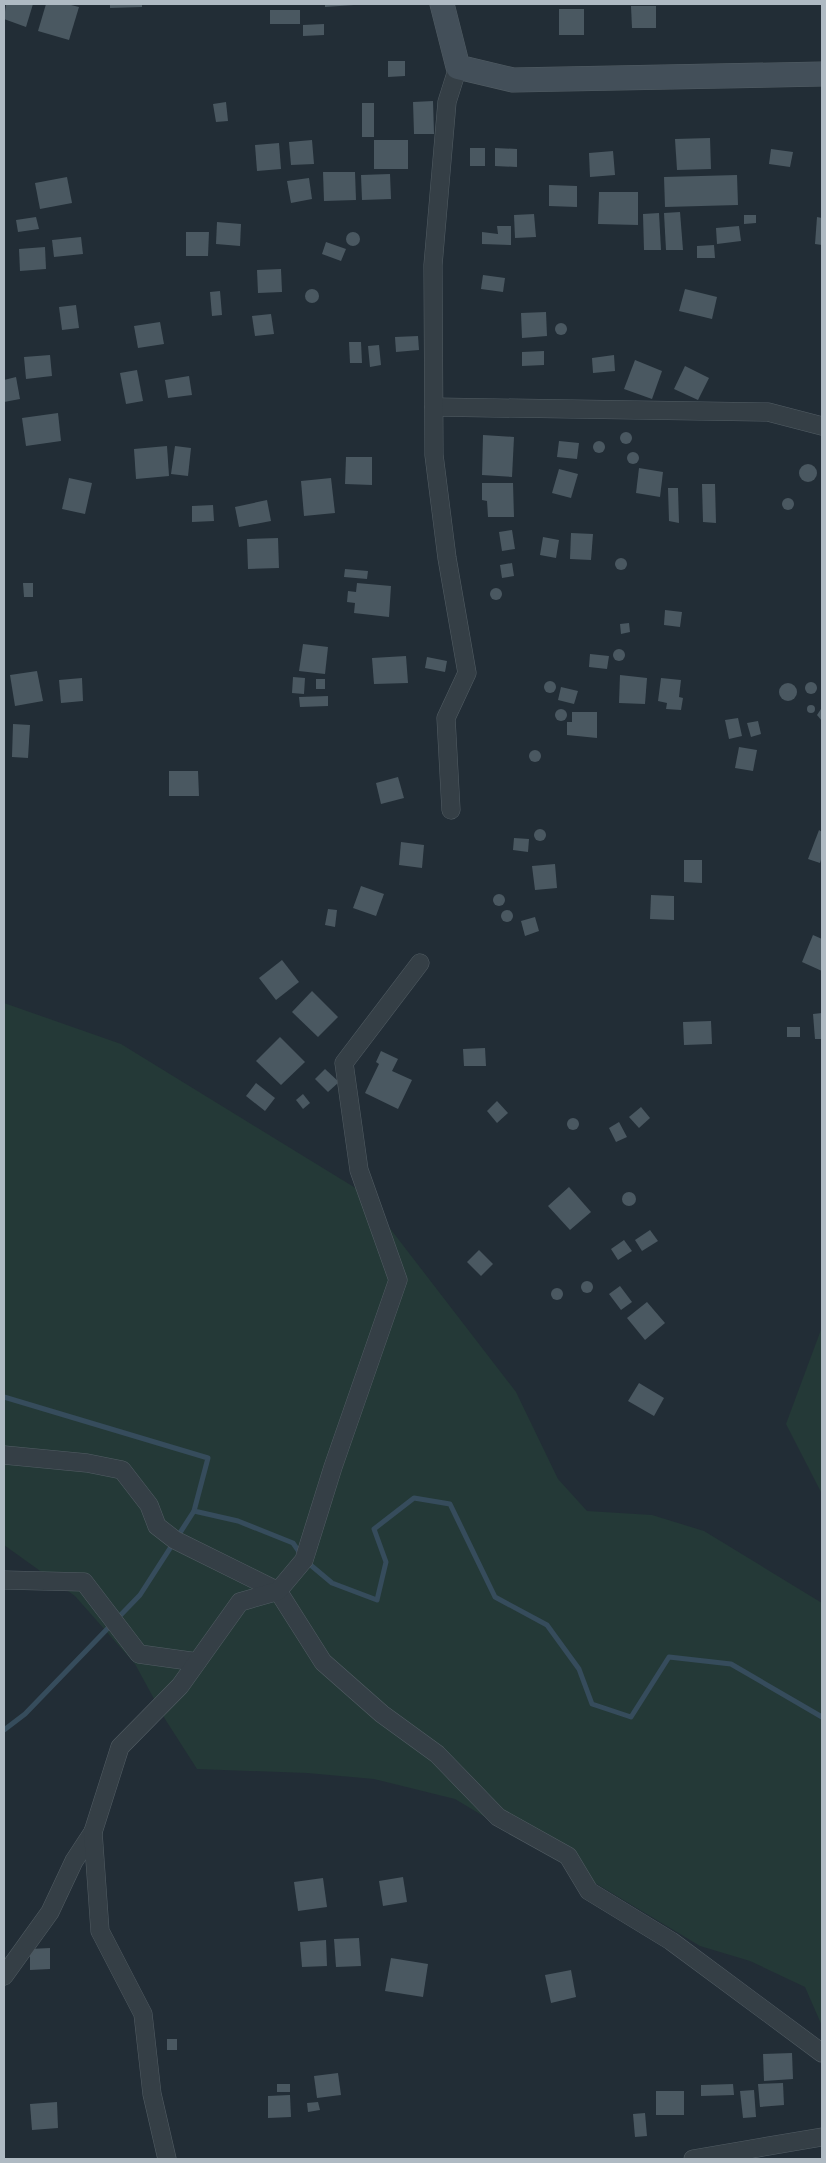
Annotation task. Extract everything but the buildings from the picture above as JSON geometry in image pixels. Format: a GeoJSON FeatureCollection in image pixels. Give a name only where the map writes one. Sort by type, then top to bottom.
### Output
{"type":"FeatureCollection","features":[{"type":"Feature","properties":{"kind":"street"},"geometry":{"type":"LineString","coordinates":[[442,4],[444,19],[458,67],[447,102],[433,265],[434,455],[449,568],[467,673],[446,718],[451,810]]}},
{"type":"Feature","properties":{"kind":"street"},"geometry":{"type":"LineString","coordinates":[[458,67],[513,80],[822,74]]}},
{"type":"Feature","properties":{"kind":"street"},"geometry":{"type":"LineString","coordinates":[[434,407],[768,412],[822,426]]}},
{"type":"Feature","properties":{"kind":"street"},"geometry":{"type":"LineString","coordinates":[[4,1976],[50,1912],[74,1861],[93,1832],[120,1747],[180,1686],[240,1602],[278,1591],[304,1560],[333,1467],[398,1280],[359,1170],[344,1063],[420,963]]}},
{"type":"Feature","properties":{"kind":"street"},"geometry":{"type":"LineString","coordinates":[[4,1455],[87,1463],[122,1470],[150,1505],[157,1526],[176,1540],[278,1591],[323,1662],[382,1714],[438,1754],[498,1817],[568,1856],[589,1891],[671,1941],[822,2053]]}},
{"type":"Feature","properties":{"kind":"street"},"geometry":{"type":"LineString","coordinates":[[4,1580],[84,1582],[140,1654],[197,1662]]}},
{"type":"Feature","properties":{"kind":"street"},"geometry":{"type":"LineString","coordinates":[[93,1832],[100,1931],[143,2014],[161,2157]]}},
{"type":"Feature","properties":{"kind":"street"},"geometry":{"type":"LineString","coordinates":[[693,2159],[822,2137]]}},
{"type":"Feature","properties":{"kind":"green space"},"geometry":{"type":"Polygon","coordinates":[[[4,1003],[121,1044],[362,1192],[516,1392],[558,1479],[587,1511],[652,1515],[704,1531],[822,1603],[822,2026],[805,1987],[750,1961],[700,1946],[455,1799],[374,1779],[307,1773],[197,1769],[165,1719],[135,1664],[75,1596],[4,1545],[4,1003]]]}},
{"type":"Feature","properties":{"kind":"green space"},"geometry":{"type":"Polygon","coordinates":[[[822,1327],[822,1494],[786,1424],[822,1327]]]}},
{"type":"Feature","properties":{"kind":"waterway"},"geometry":{"type":"LineString","coordinates":[[4,1397],[208,1458],[194,1511],[238,1521],[293,1543],[302,1556]]}},
{"type":"Feature","properties":{"kind":"waterway"},"geometry":{"type":"LineString","coordinates":[[307,1562],[332,1583],[377,1600],[386,1562],[374,1529],[414,1498],[450,1504],[495,1597],[547,1625],[579,1669],[592,1704],[631,1717],[669,1657],[731,1664],[822,1717]]}},
{"type":"Feature","properties":{"kind":"waterway"},"geometry":{"type":"LineString","coordinates":[[4,1730],[25,1714],[140,1595],[194,1511]]}}]}
